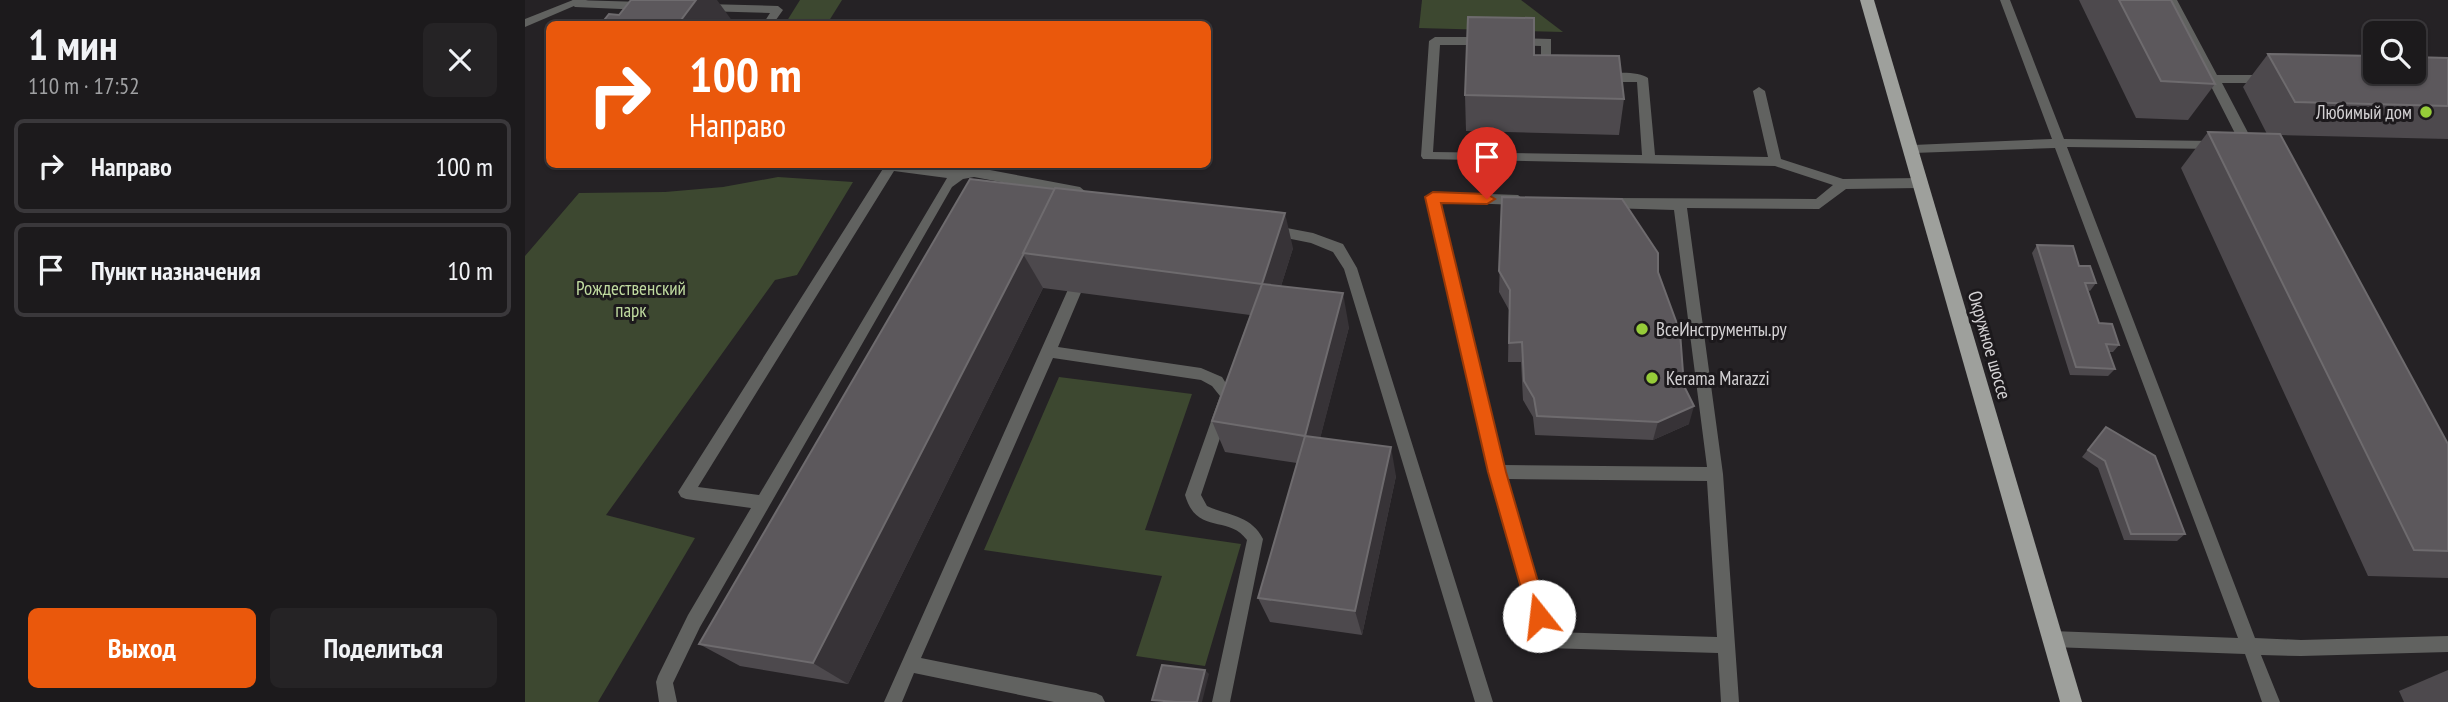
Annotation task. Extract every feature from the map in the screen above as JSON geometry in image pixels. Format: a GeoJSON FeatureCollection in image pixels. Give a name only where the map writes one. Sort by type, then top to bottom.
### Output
{"type":"FeatureCollection","features":[{"type":"Feature","properties":{"kind":"main road","name":"Окружное шоссе"},"geometry":{"type":"LineString","coordinates":[[1867,0],[1913,149],[1920,183],[2071,702]]}},
{"type":"Feature","properties":{"kind":"street"},"geometry":{"type":"LineString","coordinates":[[2005,0],[2271,702]]}},
{"type":"Feature","properties":{"kind":"street"},"geometry":{"type":"LineString","coordinates":[[1913,149],[2057,143],[2254,150],[2172,0]]}},
{"type":"Feature","properties":{"kind":"street"},"geometry":{"type":"LineString","coordinates":[[525,23],[579,2],[659,6]]}},
{"type":"Feature","properties":{"kind":"street"},"geometry":{"type":"LineString","coordinates":[[698,8],[778,10],[770,21]]}},
{"type":"Feature","properties":{"kind":"street"},"geometry":{"type":"LineString","coordinates":[[1491,41],[1435,41],[1427,156],[1775,162],[1843,184],[1920,183]]}},
{"type":"Feature","properties":{"kind":"street"},"geometry":{"type":"LineString","coordinates":[[1505,41],[1547,42],[1548,77],[1561,77]]}},
{"type":"Feature","properties":{"kind":"street"},"geometry":{"type":"LineString","coordinates":[[1588,78],[1642,78],[1649,160]]}},
{"type":"Feature","properties":{"kind":"street"},"geometry":{"type":"LineString","coordinates":[[2215,79],[2283,79]]}},
{"type":"Feature","properties":{"kind":"street"},"geometry":{"type":"LineString","coordinates":[[1759,91],[1775,162]]}},
{"type":"Feature","properties":{"kind":"street"},"geometry":{"type":"LineString","coordinates":[[764,503],[686,492],[890,168]]}},
{"type":"Feature","properties":{"kind":"street"},"geometry":{"type":"LineString","coordinates":[[906,168],[959,175],[974,172],[1101,196]]}},
{"type":"Feature","properties":{"kind":"street"},"geometry":{"type":"LineString","coordinates":[[668,702],[664,682],[694,621],[948,184],[959,175]]}},
{"type":"Feature","properties":{"kind":"street"},"geometry":{"type":"LineString","coordinates":[[1598,203],[1819,204],[1843,184]]}},
{"type":"Feature","properties":{"kind":"street"},"geometry":{"type":"LineString","coordinates":[[1529,200],[1433,197],[1497,472],[1546,640],[1726,645]]}},
{"type":"Feature","properties":{"kind":"street"},"geometry":{"type":"LineString","coordinates":[[1680,205],[1715,474],[1730,702]]}},
{"type":"Feature","properties":{"kind":"street"},"geometry":{"type":"LineString","coordinates":[[1260,227],[1313,238],[1338,248],[1350,268],[1483,702]]}},
{"type":"Feature","properties":{"kind":"street"},"geometry":{"type":"LineString","coordinates":[[893,702],[1087,262]]}},
{"type":"Feature","properties":{"kind":"street"},"geometry":{"type":"LineString","coordinates":[[1049,352],[1201,374],[1214,378],[1223,386],[1227,396],[1193,495],[1194,505],[1202,514],[1238,521],[1250,528],[1255,539],[1221,702]]}},
{"type":"Feature","properties":{"kind":"street"},"geometry":{"type":"LineString","coordinates":[[1497,472],[1715,474]]}},
{"type":"Feature","properties":{"kind":"street"},"geometry":{"type":"LineString","coordinates":[[2052,639],[2301,649],[2448,644]]}},
{"type":"Feature","properties":{"kind":"street"},"geometry":{"type":"LineString","coordinates":[[910,664],[1096,702]]}},
{"type":"Feature","properties":{"kind":"green space"},"geometry":{"type":"Polygon","coordinates":[[[800,0],[842,0],[829,21],[787,21],[800,0]]]}},
{"type":"Feature","properties":{"kind":"green space"},"geometry":{"type":"Polygon","coordinates":[[[1422,0],[1521,0],[1563,32],[1419,28],[1422,0]]]}},
{"type":"Feature","properties":{"kind":"green space","name":"Рождественский парк"},"geometry":{"type":"Polygon","coordinates":[[[778,177],[853,182],[797,275],[775,280],[606,515],[695,538],[598,702],[525,702],[525,256],[579,193],[665,192],[723,187],[778,177]]]}},
{"type":"Feature","properties":{"kind":"green space"},"geometry":{"type":"Polygon","coordinates":[[[1059,377],[1192,394],[1145,530],[1241,544],[1205,666],[1136,656],[1162,576],[984,550],[1059,377]]]}},
{"type":"Feature","properties":{"kind":"building"},"geometry":{"type":"Polygon","coordinates":[[[631,0],[696,0],[680,21],[603,21],[609,14],[619,15],[631,0]]]}},
{"type":"Feature","properties":{"kind":"building"},"geometry":{"type":"Polygon","coordinates":[[[2119,0],[2171,0],[2215,84],[2161,81],[2119,0]]]}},
{"type":"Feature","properties":{"kind":"building"},"geometry":{"type":"Polygon","coordinates":[[[1468,17],[1534,18],[1534,55],[1619,56],[1624,99],[1465,95],[1468,17]]]}},
{"type":"Feature","properties":{"kind":"building"},"geometry":{"type":"Polygon","coordinates":[[[2268,54],[2363,56],[2363,84],[2426,84],[2426,57],[2448,58],[2448,106],[2295,102],[2268,54]]]}},
{"type":"Feature","properties":{"kind":"building"},"geometry":{"type":"Polygon","coordinates":[[[2208,132],[2280,134],[2448,444],[2448,551],[2414,550],[2208,132]]]}},
{"type":"Feature","properties":{"kind":"building"},"geometry":{"type":"Polygon","coordinates":[[[970,179],[1055,189],[813,663],[699,644],[970,179]]]}},
{"type":"Feature","properties":{"kind":"building"},"geometry":{"type":"Polygon","coordinates":[[[1055,188],[1285,213],[1262,284],[1023,253],[1055,188]]]}},
{"type":"Feature","properties":{"kind":"building"},"geometry":{"type":"Polygon","coordinates":[[[1502,197],[1622,199],[1658,253],[1658,272],[1680,332],[1684,386],[1694,406],[1658,422],[1537,416],[1534,398],[1524,381],[1522,342],[1509,343],[1510,290],[1499,271],[1502,197]]]}},
{"type":"Feature","properties":{"kind":"building"},"geometry":{"type":"Polygon","coordinates":[[[2037,245],[2073,246],[2079,266],[2090,266],[2096,283],[2085,283],[2099,323],[2112,324],[2119,345],[2106,344],[2115,369],[2076,367],[2037,245]]]}},
{"type":"Feature","properties":{"kind":"building"},"geometry":{"type":"Polygon","coordinates":[[[1262,284],[1343,293],[1305,436],[1212,421],[1262,284]]]}},
{"type":"Feature","properties":{"kind":"building"},"geometry":{"type":"Polygon","coordinates":[[[2106,427],[2155,456],[2185,534],[2131,534],[2105,461],[2088,450],[2106,427]]]}},
{"type":"Feature","properties":{"kind":"building"},"geometry":{"type":"Polygon","coordinates":[[[1305,436],[1391,447],[1355,611],[1258,598],[1305,436]]]}},
{"type":"Feature","properties":{"kind":"building"},"geometry":{"type":"Polygon","coordinates":[[[1162,665],[1205,670],[1197,702],[1152,700],[1162,665]]]}},
{"type":"Feature","properties":{"kind":"place","name":"Любимый дом"},"geometry":{"type":"Point","coordinates":[2426,112]}},
{"type":"Feature","properties":{"kind":"place","name":"ВсеИнструменты.ру"},"geometry":{"type":"Point","coordinates":[1642,329]}},
{"type":"Feature","properties":{"kind":"place","name":"Kerama Marazzi"},"geometry":{"type":"Point","coordinates":[1652,378]}},
{"type":"Feature","properties":{"kind":"route"},"geometry":{"type":"LineString","coordinates":[[1487,199],[1433,197],[1497,472],[1539,616]]}}]}
